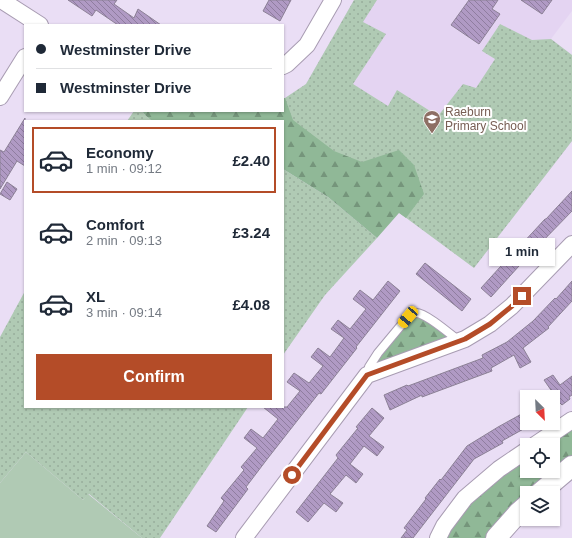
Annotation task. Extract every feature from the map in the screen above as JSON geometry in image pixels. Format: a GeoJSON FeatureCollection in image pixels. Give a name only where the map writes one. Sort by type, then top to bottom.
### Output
{"type":"FeatureCollection","features":[{"type":"Feature","properties":{"kind":"street"},"geometry":{"type":"LineString","coordinates":[[1,0],[38,24]]}},
{"type":"Feature","properties":{"kind":"street"},"geometry":{"type":"LineString","coordinates":[[284,66],[307,45],[332,0]]}},
{"type":"Feature","properties":{"kind":"street"},"geometry":{"type":"LineString","coordinates":[[0,97],[24,59]]}},
{"type":"Feature","properties":{"kind":"street"},"geometry":{"type":"LineString","coordinates":[[244,538],[367,375],[465,339],[490,324],[512,306],[572,244]]}},
{"type":"Feature","properties":{"kind":"street"},"geometry":{"type":"LineString","coordinates":[[545,438],[572,420]]}},
{"type":"Feature","properties":{"kind":"street"},"geometry":{"type":"LineString","coordinates":[[438,538],[444,526],[465,498],[499,469],[520,455]]}},
{"type":"Feature","properties":{"kind":"street"},"geometry":{"type":"LineString","coordinates":[[548,486],[572,466]]}},
{"type":"Feature","properties":{"kind":"street"},"geometry":{"type":"LineString","coordinates":[[496,538],[520,511]]}},
{"type":"Feature","properties":{"kind":"lane"},"geometry":{"type":"LineString","coordinates":[[367,375],[369,367],[378,353],[411,314],[417,313],[425,315],[459,341]]}},
{"type":"Feature","properties":{"kind":"shaded area","name":"Raeburn Primary School"},"geometry":{"type":"Polygon","coordinates":[[[354,0],[572,0],[572,11],[551,39],[572,55],[572,141],[474,268],[284,122],[284,98],[306,84],[354,0]]]}},
{"type":"Feature","properties":{"kind":"green space","name":"Raeburn Primary School"},"geometry":{"type":"Polygon","coordinates":[[[354,0],[377,0],[363,22],[386,34],[353,84],[388,106],[397,90],[438,116],[463,84],[476,88],[495,59],[482,51],[500,24],[532,40],[551,39],[572,55],[572,141],[474,268],[284,128],[284,98],[306,84],[354,0]]]}},
{"type":"Feature","properties":{"kind":"green space"},"geometry":{"type":"Polygon","coordinates":[[[285,98],[293,120],[334,151],[362,162],[399,150],[414,165],[424,194],[406,218],[399,213],[377,238],[328,197],[284,170],[284,120],[151,120],[143,112],[284,112],[285,98]]]}},
{"type":"Feature","properties":{"kind":"green space"},"geometry":{"type":"Polygon","coordinates":[[[133,112],[143,112],[151,120],[128,120],[133,112]]]}},
{"type":"Feature","properties":{"kind":"green space"},"geometry":{"type":"Polygon","coordinates":[[[284,170],[328,197],[377,238],[325,295],[284,354],[284,170]]]}},
{"type":"Feature","properties":{"kind":"green space"},"geometry":{"type":"Polygon","coordinates":[[[24,293],[24,408],[247,408],[160,538],[142,538],[89,494],[83,500],[26,452],[0,483],[0,337],[24,293]]]}},
{"type":"Feature","properties":{"kind":"green space"},"geometry":{"type":"Polygon","coordinates":[[[411,316],[422,318],[447,337],[376,365],[373,361],[411,316]]]}},
{"type":"Feature","properties":{"kind":"green space"},"geometry":{"type":"Polygon","coordinates":[[[572,427],[572,457],[560,467],[560,438],[556,438],[572,427]]]}},
{"type":"Feature","properties":{"kind":"green space"},"geometry":{"type":"Polygon","coordinates":[[[26,452],[83,500],[88,494],[142,538],[0,538],[0,483],[26,452]]]}},
{"type":"Feature","properties":{"kind":"green space"},"geometry":{"type":"Polygon","coordinates":[[[520,462],[520,478],[547,478],[537,486],[520,486],[520,502],[485,538],[444,538],[474,497],[520,462]]]}},
{"type":"Feature","properties":{"kind":"building"},"geometry":{"type":"Polygon","coordinates":[[[68,0],[117,0],[114,4],[134,18],[138,9],[160,24],[117,24],[96,10],[92,16],[68,0]]]}},
{"type":"Feature","properties":{"kind":"building"},"geometry":{"type":"Polygon","coordinates":[[[269,0],[291,0],[280,21],[263,11],[269,0]]]}},
{"type":"Feature","properties":{"kind":"building"},"geometry":{"type":"Polygon","coordinates":[[[469,0],[498,0],[492,9],[500,14],[479,44],[451,25],[469,0]]]}},
{"type":"Feature","properties":{"kind":"building"},"geometry":{"type":"Polygon","coordinates":[[[521,0],[552,0],[542,14],[521,0]]]}},
{"type":"Feature","properties":{"kind":"building"},"geometry":{"type":"Polygon","coordinates":[[[25,118],[24,165],[17,161],[0,189],[0,150],[4,152],[25,118]]]}},
{"type":"Feature","properties":{"kind":"building"},"geometry":{"type":"Polygon","coordinates":[[[7,182],[17,189],[10,200],[0,194],[7,182]]]}},
{"type":"Feature","properties":{"kind":"building"},"geometry":{"type":"Polygon","coordinates":[[[572,191],[572,211],[538,245],[491,297],[481,288],[572,191]]]}},
{"type":"Feature","properties":{"kind":"building"},"geometry":{"type":"Polygon","coordinates":[[[425,263],[471,299],[462,311],[416,274],[425,263]]]}},
{"type":"Feature","properties":{"kind":"building"},"geometry":{"type":"Polygon","coordinates":[[[388,281],[400,291],[321,394],[319,393],[268,458],[246,487],[248,489],[216,532],[207,526],[224,501],[221,498],[244,470],[241,467],[257,448],[244,438],[251,429],[263,438],[278,419],[264,408],[287,407],[300,391],[287,382],[294,373],[309,383],[323,366],[311,357],[318,348],[330,357],[344,338],[331,329],[338,320],[350,329],[366,309],[353,299],[360,290],[373,300],[388,281]]]}},
{"type":"Feature","properties":{"kind":"building"},"geometry":{"type":"Polygon","coordinates":[[[572,281],[572,301],[548,327],[549,328],[523,348],[531,362],[520,368],[514,355],[491,368],[492,371],[422,397],[422,395],[390,410],[384,395],[407,385],[408,386],[483,358],[482,355],[507,342],[533,321],[572,281]]]}},
{"type":"Feature","properties":{"kind":"building"},"geometry":{"type":"Polygon","coordinates":[[[553,375],[560,385],[572,376],[572,395],[569,397],[570,399],[562,405],[560,403],[560,390],[551,390],[544,380],[553,375]]]}},
{"type":"Feature","properties":{"kind":"building"},"geometry":{"type":"Polygon","coordinates":[[[372,408],[384,418],[369,436],[384,447],[377,456],[364,446],[350,464],[363,474],[356,483],[346,475],[330,494],[343,503],[336,512],[324,503],[308,522],[296,512],[338,458],[336,455],[372,408]]]}},
{"type":"Feature","properties":{"kind":"building"},"geometry":{"type":"Polygon","coordinates":[[[520,415],[520,430],[522,430],[502,441],[503,443],[474,459],[413,538],[401,538],[407,530],[404,528],[426,499],[425,498],[467,446],[520,415]]]}},
{"type":"Feature","properties":{"kind":"place","name":"Raeburn Primary School"},"geometry":{"type":"Point","coordinates":[432,134]}},
{"type":"Feature","properties":{"kind":"route"},"geometry":{"type":"LineString","coordinates":[[292,475],[367,375],[465,339],[490,324],[522,296]]}}]}
